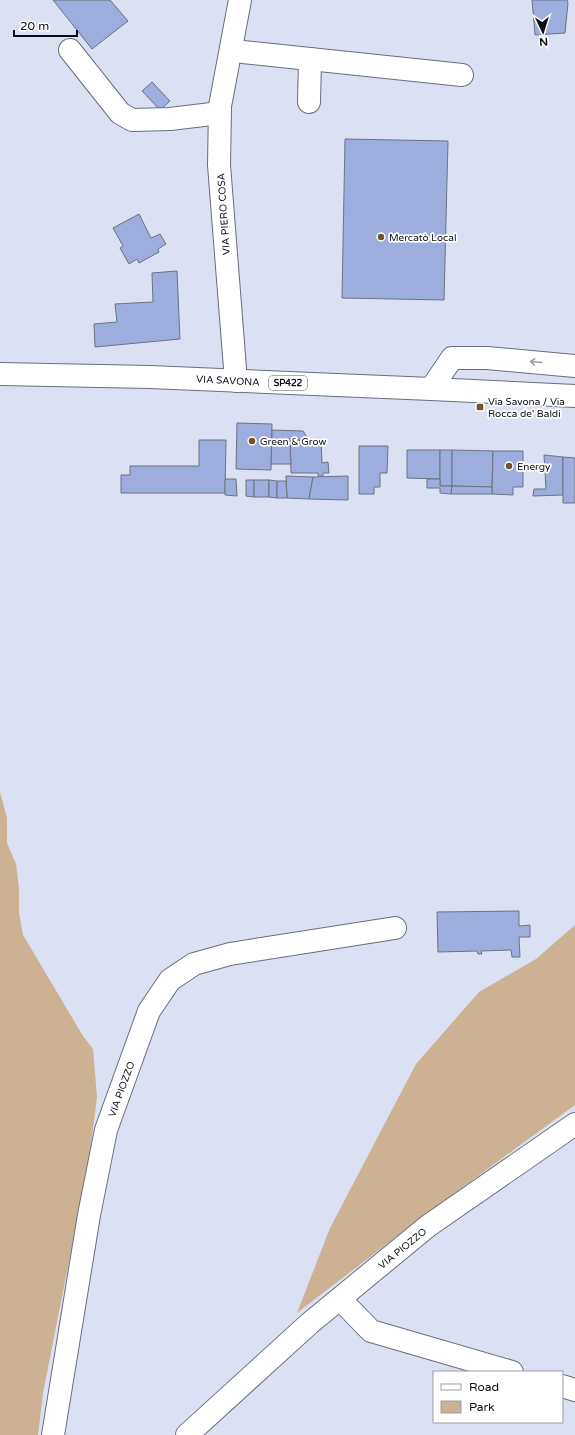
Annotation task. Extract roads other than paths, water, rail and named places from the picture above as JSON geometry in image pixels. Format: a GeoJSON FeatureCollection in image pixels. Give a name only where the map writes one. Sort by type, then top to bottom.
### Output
{"type":"FeatureCollection","features":[{"type":"Feature","properties":{"kind":"street","name":"VIA PIERO COSA"},"geometry":{"type":"LineString","coordinates":[[236,381],[219,165],[220,106],[240,0]]}},
{"type":"Feature","properties":{"kind":"street"},"geometry":{"type":"LineString","coordinates":[[231,49],[243,52],[462,75]]}},
{"type":"Feature","properties":{"kind":"street"},"geometry":{"type":"LineString","coordinates":[[70,50],[120,113],[132,120],[170,119],[220,113]]}},
{"type":"Feature","properties":{"kind":"street"},"geometry":{"type":"LineString","coordinates":[[309,102],[310,59]]}},
{"type":"Feature","properties":{"kind":"street"},"geometry":{"type":"LineString","coordinates":[[431,389],[452,358],[488,358],[575,366]]}},
{"type":"Feature","properties":{"kind":"street","name":"VIA SAVONA"},"geometry":{"type":"LineString","coordinates":[[0,374],[150,377],[575,396]]}},
{"type":"Feature","properties":{"kind":"street","name":"VIA PIOZZO"},"geometry":{"type":"LineString","coordinates":[[53,1435],[89,1215],[106,1130],[149,1011],[170,980],[194,964],[230,954],[395,928]]}},
{"type":"Feature","properties":{"kind":"street","name":"VIA PIOZZO"},"geometry":{"type":"LineString","coordinates":[[187,1435],[310,1323],[428,1226],[575,1124]]}},
{"type":"Feature","properties":{"kind":"street"},"geometry":{"type":"LineString","coordinates":[[340,1299],[371,1331],[509,1371]]}},
{"type":"Feature","properties":{"kind":"street"},"geometry":{"type":"LineString","coordinates":[[563,1386],[575,1390]]}},
{"type":"Feature","properties":{"kind":"place","name":"Mercatò Local"},"geometry":{"type":"Point","coordinates":[381,237]}},
{"type":"Feature","properties":{"kind":"place","name":"Via Savona / Via Rocca de' Baldi"},"geometry":{"type":"Point","coordinates":[480,407]}},
{"type":"Feature","properties":{"kind":"place","name":"Green & Grow"},"geometry":{"type":"Point","coordinates":[252,441]}},
{"type":"Feature","properties":{"kind":"place","name":"Energy"},"geometry":{"type":"Point","coordinates":[509,466]}}]}
